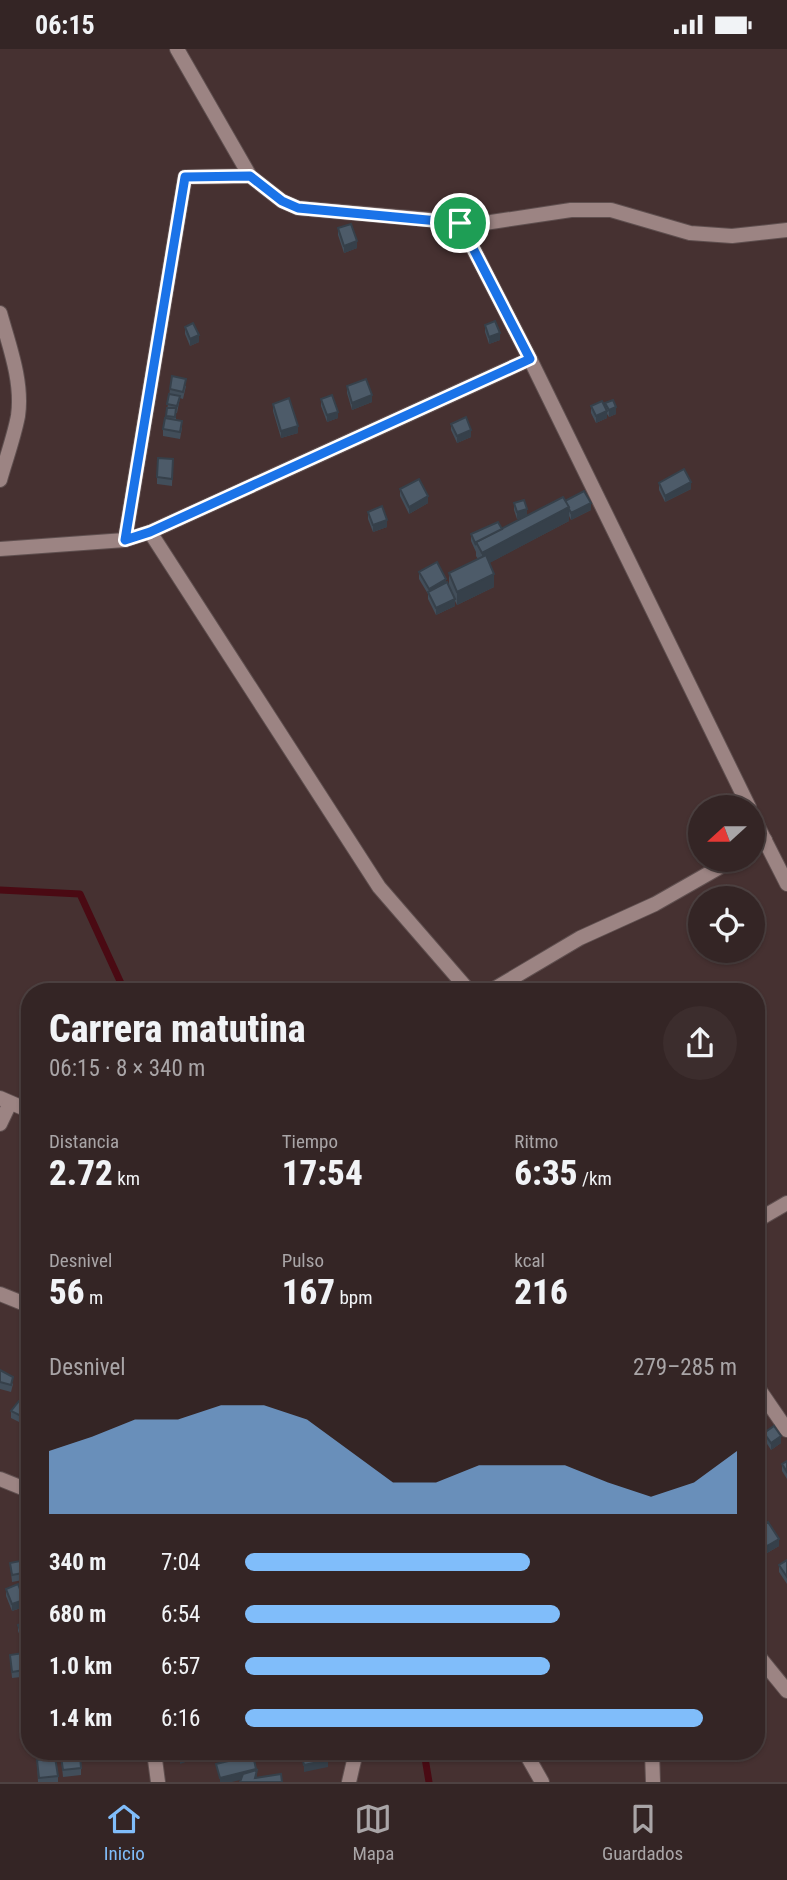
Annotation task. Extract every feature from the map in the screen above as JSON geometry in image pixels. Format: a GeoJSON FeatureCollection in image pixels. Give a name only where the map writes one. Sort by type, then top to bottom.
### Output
{"type":"FeatureCollection","features":[{"type":"Feature","properties":{"kind":"street"},"geometry":{"type":"LineString","coordinates":[[177,49],[250,176],[282,201],[298,208],[478,225],[571,210],[611,210],[690,233],[732,236],[787,230]]}},
{"type":"Feature","properties":{"kind":"street"},"geometry":{"type":"LineString","coordinates":[[125,540],[185,177],[250,176]]}},
{"type":"Feature","properties":{"kind":"street"},"geometry":{"type":"LineString","coordinates":[[460,223],[530,359],[742,795]]}},
{"type":"Feature","properties":{"kind":"street"},"geometry":{"type":"LineString","coordinates":[[0,313],[18,395],[16,423],[0,480]]}},
{"type":"Feature","properties":{"kind":"street"},"geometry":{"type":"LineString","coordinates":[[0,549],[125,540],[150,532],[530,359]]}},
{"type":"Feature","properties":{"kind":"street"},"geometry":{"type":"LineString","coordinates":[[0,419],[16,423]]}},
{"type":"Feature","properties":{"kind":"street"},"geometry":{"type":"LineString","coordinates":[[150,532],[379,887],[462,983]]}},
{"type":"Feature","properties":{"kind":"street"},"geometry":{"type":"LineString","coordinates":[[765,853],[787,884]]}},
{"type":"Feature","properties":{"kind":"street"},"geometry":{"type":"LineString","coordinates":[[504,983],[580,938],[656,904],[711,872]]}},
{"type":"Feature","properties":{"kind":"street"},"geometry":{"type":"LineString","coordinates":[[0,1124],[5,1100]]}},
{"type":"Feature","properties":{"kind":"street"},"geometry":{"type":"LineString","coordinates":[[765,1216],[787,1203]]}},
{"type":"Feature","properties":{"kind":"street"},"geometry":{"type":"LineString","coordinates":[[0,1294],[21,1302]]}},
{"type":"Feature","properties":{"kind":"street"},"geometry":{"type":"LineString","coordinates":[[765,1398],[787,1430]]}},
{"type":"Feature","properties":{"kind":"street"},"geometry":{"type":"LineString","coordinates":[[0,1479],[21,1487]]}},
{"type":"Feature","properties":{"kind":"street"},"geometry":{"type":"LineString","coordinates":[[765,1664],[787,1691]]}},
{"type":"Feature","properties":{"kind":"street"},"geometry":{"type":"LineString","coordinates":[[155,1760],[158,1782]]}},
{"type":"Feature","properties":{"kind":"street"},"geometry":{"type":"LineString","coordinates":[[345,1760],[348,1782]]}},
{"type":"Feature","properties":{"kind":"street"},"geometry":{"type":"LineString","coordinates":[[348,1782],[354,1760]]}},
{"type":"Feature","properties":{"kind":"street"},"geometry":{"type":"LineString","coordinates":[[530,1760],[542,1782]]}},
{"type":"Feature","properties":{"kind":"street"},"geometry":{"type":"LineString","coordinates":[[652,1760],[653,1782]]}},
{"type":"Feature","properties":{"kind":"building"},"geometry":{"type":"Polygon","coordinates":[[[351,224],[357,241],[344,246],[338,228],[351,224]]]}},
{"type":"Feature","properties":{"kind":"building"},"geometry":{"type":"Polygon","coordinates":[[[495,321],[500,333],[489,337],[485,325],[495,321]]]}},
{"type":"Feature","properties":{"kind":"building"},"geometry":{"type":"Polygon","coordinates":[[[193,323],[199,335],[190,339],[185,327],[193,323]]]}},
{"type":"Feature","properties":{"kind":"building"},"geometry":{"type":"Polygon","coordinates":[[[172,376],[186,379],[183,392],[170,389],[172,376]]]}},
{"type":"Feature","properties":{"kind":"building"},"geometry":{"type":"Polygon","coordinates":[[[366,379],[372,395],[352,403],[347,386],[366,379]]]}},
{"type":"Feature","properties":{"kind":"building"},"geometry":{"type":"Polygon","coordinates":[[[169,394],[180,396],[177,406],[167,404],[169,394]]]}},
{"type":"Feature","properties":{"kind":"building"},"geometry":{"type":"Polygon","coordinates":[[[332,395],[338,412],[327,415],[321,399],[332,395]]]}},
{"type":"Feature","properties":{"kind":"building"},"geometry":{"type":"Polygon","coordinates":[[[289,398],[298,426],[281,431],[273,404],[289,398]]]}},
{"type":"Feature","properties":{"kind":"building"},"geometry":{"type":"Polygon","coordinates":[[[613,400],[616,407],[609,410],[605,403],[613,400]]]}},
{"type":"Feature","properties":{"kind":"building"},"geometry":{"type":"Polygon","coordinates":[[[602,401],[607,411],[596,416],[591,406],[602,401]]]}},
{"type":"Feature","properties":{"kind":"building"},"geometry":{"type":"Polygon","coordinates":[[[167,408],[176,408],[175,417],[166,416],[167,408]]]}},
{"type":"Feature","properties":{"kind":"building"},"geometry":{"type":"Polygon","coordinates":[[[466,417],[471,430],[457,436],[451,424],[466,417]]]}},
{"type":"Feature","properties":{"kind":"building"},"geometry":{"type":"Polygon","coordinates":[[[165,418],[182,421],[180,432],[163,429],[165,418]]]}},
{"type":"Feature","properties":{"kind":"building"},"geometry":{"type":"Polygon","coordinates":[[[158,458],[173,459],[172,479],[157,477],[158,458]]]}},
{"type":"Feature","properties":{"kind":"building"},"geometry":{"type":"Polygon","coordinates":[[[684,469],[691,482],[665,496],[659,483],[684,469]]]}},
{"type":"Feature","properties":{"kind":"building"},"geometry":{"type":"Polygon","coordinates":[[[419,479],[428,496],[409,507],[400,489],[419,479]]]}},
{"type":"Feature","properties":{"kind":"building"},"geometry":{"type":"Polygon","coordinates":[[[584,491],[591,503],[571,513],[565,501],[584,491]]]}},
{"type":"Feature","properties":{"kind":"building"},"geometry":{"type":"Polygon","coordinates":[[[563,497],[569,507],[482,553],[476,542],[563,497]]]}},
{"type":"Feature","properties":{"kind":"building"},"geometry":{"type":"Polygon","coordinates":[[[524,500],[527,509],[517,512],[514,503],[524,500]]]}},
{"type":"Feature","properties":{"kind":"building"},"geometry":{"type":"Polygon","coordinates":[[[382,506],[387,520],[373,525],[368,512],[382,506]]]}},
{"type":"Feature","properties":{"kind":"building"},"geometry":{"type":"Polygon","coordinates":[[[498,522],[502,529],[476,542],[476,545],[471,534],[498,522]]]}},
{"type":"Feature","properties":{"kind":"building"},"geometry":{"type":"Polygon","coordinates":[[[486,555],[494,574],[457,592],[449,573],[486,555]]]}},
{"type":"Feature","properties":{"kind":"building"},"geometry":{"type":"Polygon","coordinates":[[[437,562],[446,579],[429,589],[419,572],[437,562]]]}},
{"type":"Feature","properties":{"kind":"building"},"geometry":{"type":"Polygon","coordinates":[[[447,582],[455,599],[436,608],[428,592],[447,582]]]}},
{"type":"Feature","properties":{"kind":"building"},"geometry":{"type":"Polygon","coordinates":[[[0,1370],[13,1377],[11,1385],[0,1382],[0,1370]]]}},
{"type":"Feature","properties":{"kind":"building"},"geometry":{"type":"Polygon","coordinates":[[[19,1401],[21,1402],[21,1416],[11,1411],[19,1401]]]}},
{"type":"Feature","properties":{"kind":"building"},"geometry":{"type":"Polygon","coordinates":[[[774,1426],[781,1436],[771,1443],[765,1432],[774,1426]]]}},
{"type":"Feature","properties":{"kind":"building"},"geometry":{"type":"Polygon","coordinates":[[[768,1522],[779,1539],[767,1546],[765,1543],[765,1524],[768,1522]]]}},
{"type":"Feature","properties":{"kind":"building"},"geometry":{"type":"Polygon","coordinates":[[[787,1560],[787,1577],[779,1565],[787,1560]]]}},
{"type":"Feature","properties":{"kind":"building"},"geometry":{"type":"Polygon","coordinates":[[[21,1561],[21,1573],[12,1575],[10,1563],[21,1561]]]}},
{"type":"Feature","properties":{"kind":"building"},"geometry":{"type":"Polygon","coordinates":[[[18,1584],[21,1601],[12,1604],[6,1589],[18,1584]]]}},
{"type":"Feature","properties":{"kind":"building"},"geometry":{"type":"Polygon","coordinates":[[[21,1653],[21,1670],[12,1672],[10,1655],[21,1653]]]}},
{"type":"Feature","properties":{"kind":"building"},"geometry":{"type":"Polygon","coordinates":[[[37,1760],[55,1760],[58,1776],[39,1778],[37,1760]]]}},
{"type":"Feature","properties":{"kind":"building"},"geometry":{"type":"Polygon","coordinates":[[[61,1760],[80,1760],[81,1768],[63,1770],[61,1760]]]}},
{"type":"Feature","properties":{"kind":"building"},"geometry":{"type":"Polygon","coordinates":[[[232,1760],[254,1760],[256,1769],[220,1778],[216,1764],[232,1760]]]}},
{"type":"Feature","properties":{"kind":"building"},"geometry":{"type":"Polygon","coordinates":[[[303,1760],[328,1760],[304,1765],[303,1760]]]}},
{"type":"Feature","properties":{"kind":"building"},"geometry":{"type":"Polygon","coordinates":[[[257,1770],[255,1778],[281,1774],[282,1782],[240,1782],[243,1774],[257,1770]]]}},
{"type":"Feature","properties":{"kind":"waterway"},"geometry":{"type":"LineString","coordinates":[[0,890],[80,894],[121,983]]}},
{"type":"Feature","properties":{"kind":"waterway"},"geometry":{"type":"LineString","coordinates":[[425,1760],[429,1782]]}},
{"type":"Feature","properties":{"kind":"route"},"geometry":{"type":"LineString","coordinates":[[250,176],[282,201],[298,208],[460,223],[530,359],[150,532],[125,540],[185,177],[250,176]]}}]}
